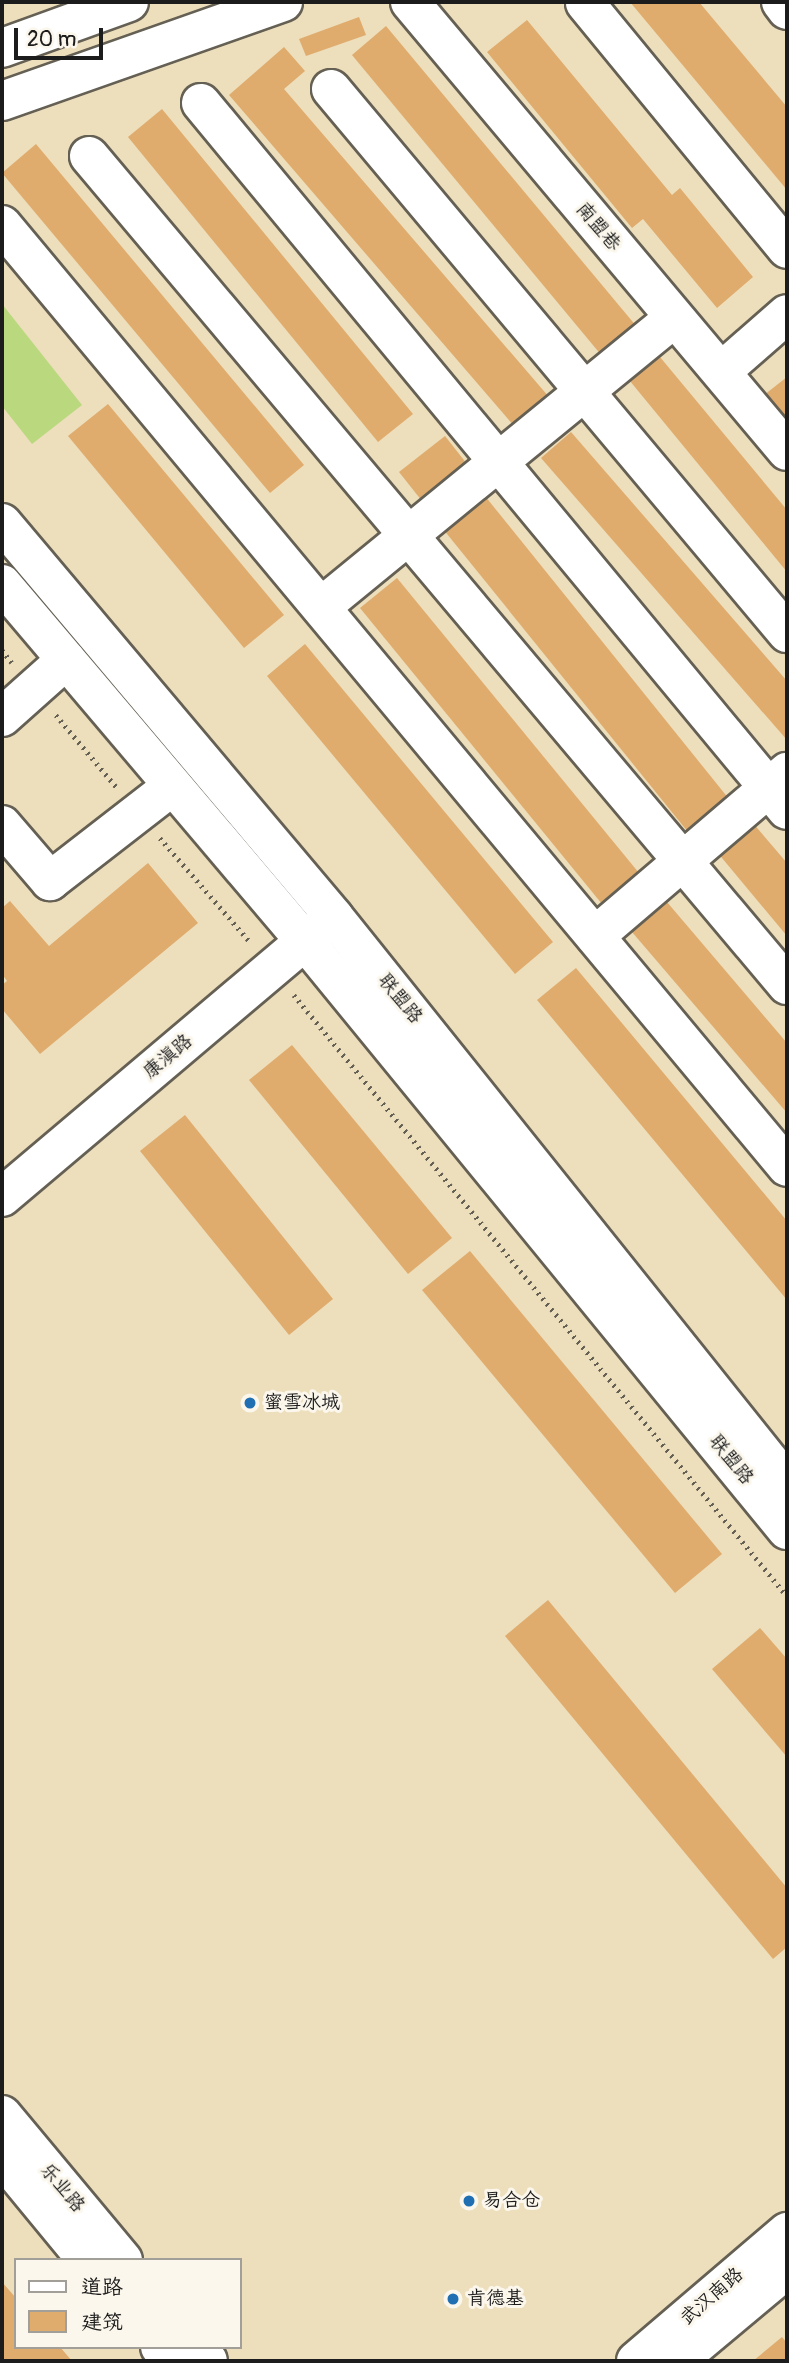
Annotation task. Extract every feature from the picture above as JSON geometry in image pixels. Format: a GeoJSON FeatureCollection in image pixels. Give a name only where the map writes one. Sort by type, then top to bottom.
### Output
{"type":"FeatureCollection","features":[{"type":"Feature","properties":{"kind":"main road"},"geometry":{"type":"LineString","coordinates":[[2,48],[129,2]]}},
{"type":"Feature","properties":{"kind":"main road"},"geometry":{"type":"LineString","coordinates":[[2,102],[283,2]]}},
{"type":"Feature","properties":{"kind":"main road","name":"南盟巷"},"geometry":{"type":"LineString","coordinates":[[410,2],[674,317],[722,370],[787,451]]}},
{"type":"Feature","properties":{"kind":"main road"},"geometry":{"type":"LineString","coordinates":[[781,2],[787,10]]}},
{"type":"Feature","properties":{"kind":"main road"},"geometry":{"type":"LineString","coordinates":[[585,3],[787,249]]}},
{"type":"Feature","properties":{"kind":"main road"},"geometry":{"type":"LineString","coordinates":[[331,89],[787,633]]}},
{"type":"Feature","properties":{"kind":"main road"},"geometry":{"type":"LineString","coordinates":[[201,103],[499,463],[781,790],[683,861],[595,936]]}},
{"type":"Feature","properties":{"kind":"main road"},"geometry":{"type":"LineString","coordinates":[[89,156],[787,985]]}},
{"type":"Feature","properties":{"kind":"main road"},"geometry":{"type":"LineString","coordinates":[[2,225],[787,1167]]}},
{"type":"Feature","properties":{"kind":"main road"},"geometry":{"type":"LineString","coordinates":[[722,370],[787,314]]}},
{"type":"Feature","properties":{"kind":"main road"},"geometry":{"type":"LineString","coordinates":[[321,607],[586,393],[674,317]]}},
{"type":"Feature","properties":{"kind":"main road","name":"联盟路"},"geometry":{"type":"LineString","coordinates":[[2,523],[326,907],[787,1483]]}},
{"type":"Feature","properties":{"kind":"main road","name":"联盟路"},"geometry":{"type":"LineString","coordinates":[[2,584],[297,932],[787,1530]]}},
{"type":"Feature","properties":{"kind":"main road"},"geometry":{"type":"LineString","coordinates":[[2,717],[66,660]]}},
{"type":"Feature","properties":{"kind":"main road"},"geometry":{"type":"LineString","coordinates":[[2,825],[50,881],[172,787]]}},
{"type":"Feature","properties":{"kind":"main road","name":"康滇路"},"geometry":{"type":"LineString","coordinates":[[2,1197],[326,907]]}},
{"type":"Feature","properties":{"kind":"main road","name":"康滇路"},"geometry":{"type":"LineString","coordinates":[[2,1165],[265,959]]}},
{"type":"Feature","properties":{"kind":"main road","name":"乐业路"},"geometry":{"type":"LineString","coordinates":[[2,2115],[121,2258]]}},
{"type":"Feature","properties":{"kind":"main road","name":"乐业路"},"geometry":{"type":"LineString","coordinates":[[2,2157],[85,2258]]}},
{"type":"Feature","properties":{"kind":"main road","name":"武汉南路"},"geometry":{"type":"LineString","coordinates":[[636,2361],[787,2232]]}},
{"type":"Feature","properties":{"kind":"main road","name":"武汉南路"},"geometry":{"type":"LineString","coordinates":[[677,2361],[787,2269]]}},
{"type":"Feature","properties":{"kind":"path"},"geometry":{"type":"LineString","coordinates":[[2,650],[265,959],[787,1597]]}},
{"type":"Feature","properties":{"kind":"green space"},"geometry":{"type":"Polygon","coordinates":[[[2,304],[82,405],[32,444],[2,406],[2,304]]]}},
{"type":"Feature","properties":{"kind":"building"},"geometry":{"type":"Polygon","coordinates":[[[630,2],[699,2],[787,107],[787,190],[630,2]]]}},
{"type":"Feature","properties":{"kind":"building"},"geometry":{"type":"Polygon","coordinates":[[[359,17],[366,35],[306,56],[299,39],[359,17]]]}},
{"type":"Feature","properties":{"kind":"building"},"geometry":{"type":"Polygon","coordinates":[[[527,20],[672,195],[680,188],[753,277],[717,308],[643,219],[632,228],[487,52],[527,20]]]}},
{"type":"Feature","properties":{"kind":"building"},"geometry":{"type":"Polygon","coordinates":[[[386,26],[637,327],[602,356],[352,55],[386,26]]]}},
{"type":"Feature","properties":{"kind":"building"},"geometry":{"type":"Polygon","coordinates":[[[284,47],[305,71],[284,89],[549,397],[514,426],[229,95],[284,47]]]}},
{"type":"Feature","properties":{"kind":"building"},"geometry":{"type":"Polygon","coordinates":[[[162,109],[413,414],[378,442],[128,137],[162,109]]]}},
{"type":"Feature","properties":{"kind":"building"},"geometry":{"type":"Polygon","coordinates":[[[36,144],[304,465],[270,493],[2,173],[36,144]]]}},
{"type":"Feature","properties":{"kind":"building"},"geometry":{"type":"Polygon","coordinates":[[[655,351],[787,510],[787,572],[625,375],[655,351]]]}},
{"type":"Feature","properties":{"kind":"building"},"geometry":{"type":"Polygon","coordinates":[[[787,377],[787,423],[764,395],[787,377]]]}},
{"type":"Feature","properties":{"kind":"building"},"geometry":{"type":"Polygon","coordinates":[[[108,404],[284,615],[244,648],[68,436],[108,404]]]}},
{"type":"Feature","properties":{"kind":"building"},"geometry":{"type":"Polygon","coordinates":[[[571,432],[787,681],[787,740],[541,458],[571,432]]]}},
{"type":"Feature","properties":{"kind":"building"},"geometry":{"type":"Polygon","coordinates":[[[445,436],[467,464],[422,501],[399,472],[445,436]]]}},
{"type":"Feature","properties":{"kind":"building"},"geometry":{"type":"Polygon","coordinates":[[[485,496],[729,799],[688,832],[443,529],[485,496]]]}},
{"type":"Feature","properties":{"kind":"building"},"geometry":{"type":"Polygon","coordinates":[[[397,578],[639,873],[602,904],[360,608],[397,578]]]}},
{"type":"Feature","properties":{"kind":"building"},"geometry":{"type":"Polygon","coordinates":[[[305,644],[553,942],[515,974],[267,676],[305,644]]]}},
{"type":"Feature","properties":{"kind":"building"},"geometry":{"type":"Polygon","coordinates":[[[752,822],[787,863],[787,936],[717,852],[752,822]]]}},
{"type":"Feature","properties":{"kind":"building"},"geometry":{"type":"Polygon","coordinates":[[[148,863],[198,923],[40,1054],[2,1009],[2,985],[7,981],[2,974],[2,908],[10,901],[49,946],[148,863]]]}},
{"type":"Feature","properties":{"kind":"building"},"geometry":{"type":"Polygon","coordinates":[[[661,895],[787,1043],[787,1113],[626,925],[661,895]]]}},
{"type":"Feature","properties":{"kind":"building"},"geometry":{"type":"Polygon","coordinates":[[[576,968],[787,1221],[787,1300],[537,1000],[576,968]]]}},
{"type":"Feature","properties":{"kind":"building"},"geometry":{"type":"Polygon","coordinates":[[[292,1045],[452,1238],[408,1274],[249,1080],[292,1045]]]}},
{"type":"Feature","properties":{"kind":"building"},"geometry":{"type":"Polygon","coordinates":[[[185,1115],[333,1299],[289,1335],[140,1151],[185,1115]]]}},
{"type":"Feature","properties":{"kind":"building"},"geometry":{"type":"Polygon","coordinates":[[[470,1251],[722,1554],[675,1593],[422,1290],[470,1251]]]}},
{"type":"Feature","properties":{"kind":"building"},"geometry":{"type":"Polygon","coordinates":[[[548,1600],[787,1888],[787,1947],[773,1959],[505,1636],[548,1600]]]}},
{"type":"Feature","properties":{"kind":"building"},"geometry":{"type":"Polygon","coordinates":[[[760,1628],[787,1659],[787,1757],[712,1669],[760,1628]]]}},
{"type":"Feature","properties":{"kind":"building"},"geometry":{"type":"Polygon","coordinates":[[[2,2282],[14,2296],[14,2349],[62,2349],[72,2361],[2,2361],[2,2282]]]}},
{"type":"Feature","properties":{"kind":"building"},"geometry":{"type":"Polygon","coordinates":[[[782,2337],[787,2343],[787,2361],[753,2361],[782,2337]]]}},
{"type":"Feature","properties":{"kind":"place","name":"蜜雪冰城"},"geometry":{"type":"Point","coordinates":[250,1403]}},
{"type":"Feature","properties":{"kind":"place","name":"易合仓"},"geometry":{"type":"Point","coordinates":[469,2201]}},
{"type":"Feature","properties":{"kind":"place","name":"肯德基"},"geometry":{"type":"Point","coordinates":[453,2299]}}]}
